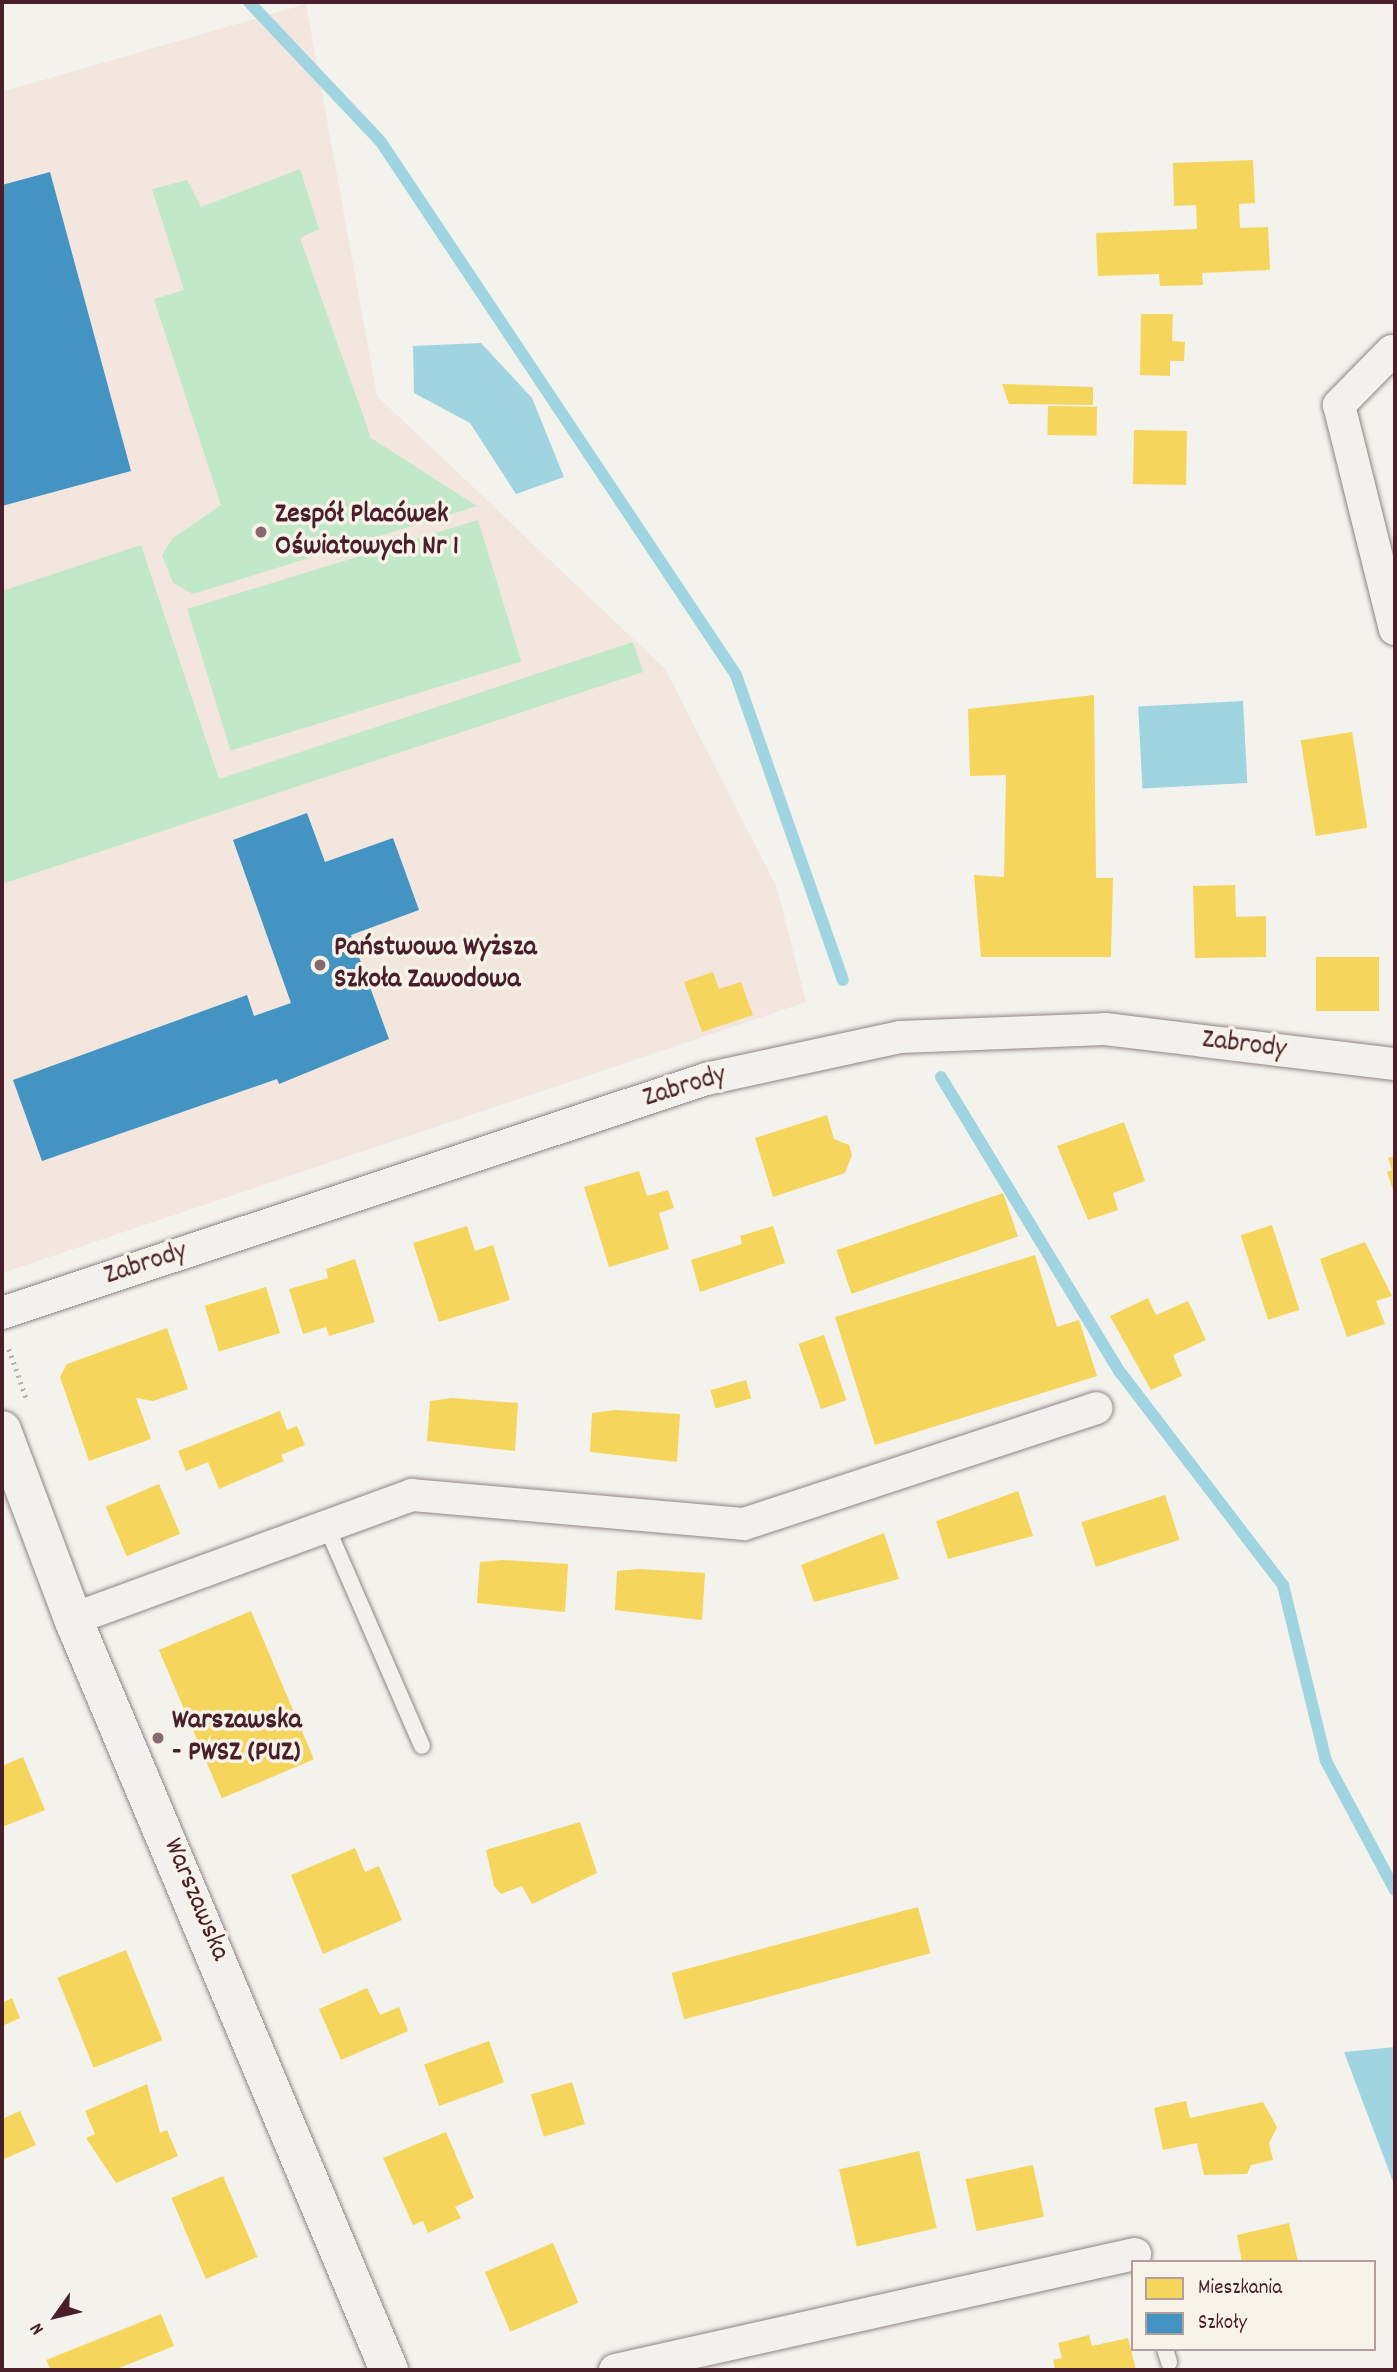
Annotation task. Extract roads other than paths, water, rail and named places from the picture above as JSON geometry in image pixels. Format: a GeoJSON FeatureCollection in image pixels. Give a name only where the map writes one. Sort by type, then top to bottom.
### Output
{"type":"FeatureCollection","features":[{"type":"Feature","properties":{"kind":"main road","name":"Warszawska"},"geometry":{"type":"LineString","coordinates":[[2,1430],[73,1619],[389,2370]]}},
{"type":"Feature","properties":{"kind":"street"},"geometry":{"type":"LineString","coordinates":[[1392,351],[1339,405],[1395,629]]}},
{"type":"Feature","properties":{"kind":"street","name":"Zabrody"},"geometry":{"type":"LineString","coordinates":[[10,1326],[706,1079],[901,1037],[1105,1029],[1395,1064]]}},
{"type":"Feature","properties":{"kind":"street"},"geometry":{"type":"LineString","coordinates":[[73,1619],[325,1523],[412,1495],[744,1524],[1096,1408]]}},
{"type":"Feature","properties":{"kind":"street"},"geometry":{"type":"LineString","coordinates":[[615,2370],[1136,2258]]}},
{"type":"Feature","properties":{"kind":"lane"},"geometry":{"type":"LineString","coordinates":[[325,1523],[422,1746]]}},
{"type":"Feature","properties":{"kind":"water"},"geometry":{"type":"Polygon","coordinates":[[[481,343],[532,398],[564,477],[516,494],[470,423],[414,393],[413,346],[481,343]]]}},
{"type":"Feature","properties":{"kind":"water"},"geometry":{"type":"Polygon","coordinates":[[[1243,701],[1247,783],[1142,788],[1138,706],[1243,701]]]}},
{"type":"Feature","properties":{"kind":"water"},"geometry":{"type":"Polygon","coordinates":[[[1395,2047],[1395,2187],[1344,2052],[1395,2047]]]}},
{"type":"Feature","properties":{"kind":"waterway"},"geometry":{"type":"LineString","coordinates":[[249,2],[381,142],[736,675],[843,980]]}},
{"type":"Feature","properties":{"kind":"waterway"},"geometry":{"type":"LineString","coordinates":[[941,1077],[1120,1372],[1283,1585],[1326,1761],[1395,1890]]}},
{"type":"Feature","properties":{"kind":"place","name":"Zespół Placówek Oświatowych Nr 1"},"geometry":{"type":"Point","coordinates":[261,532]}},
{"type":"Feature","properties":{"kind":"place","name":"Państwowa Wyższa Szkoła Zawodowa"},"geometry":{"type":"Point","coordinates":[320,965]}},
{"type":"Feature","properties":{"kind":"place","name":"Warszawska - PWSZ (PUZ)"},"geometry":{"type":"Point","coordinates":[158,1738]}}]}
